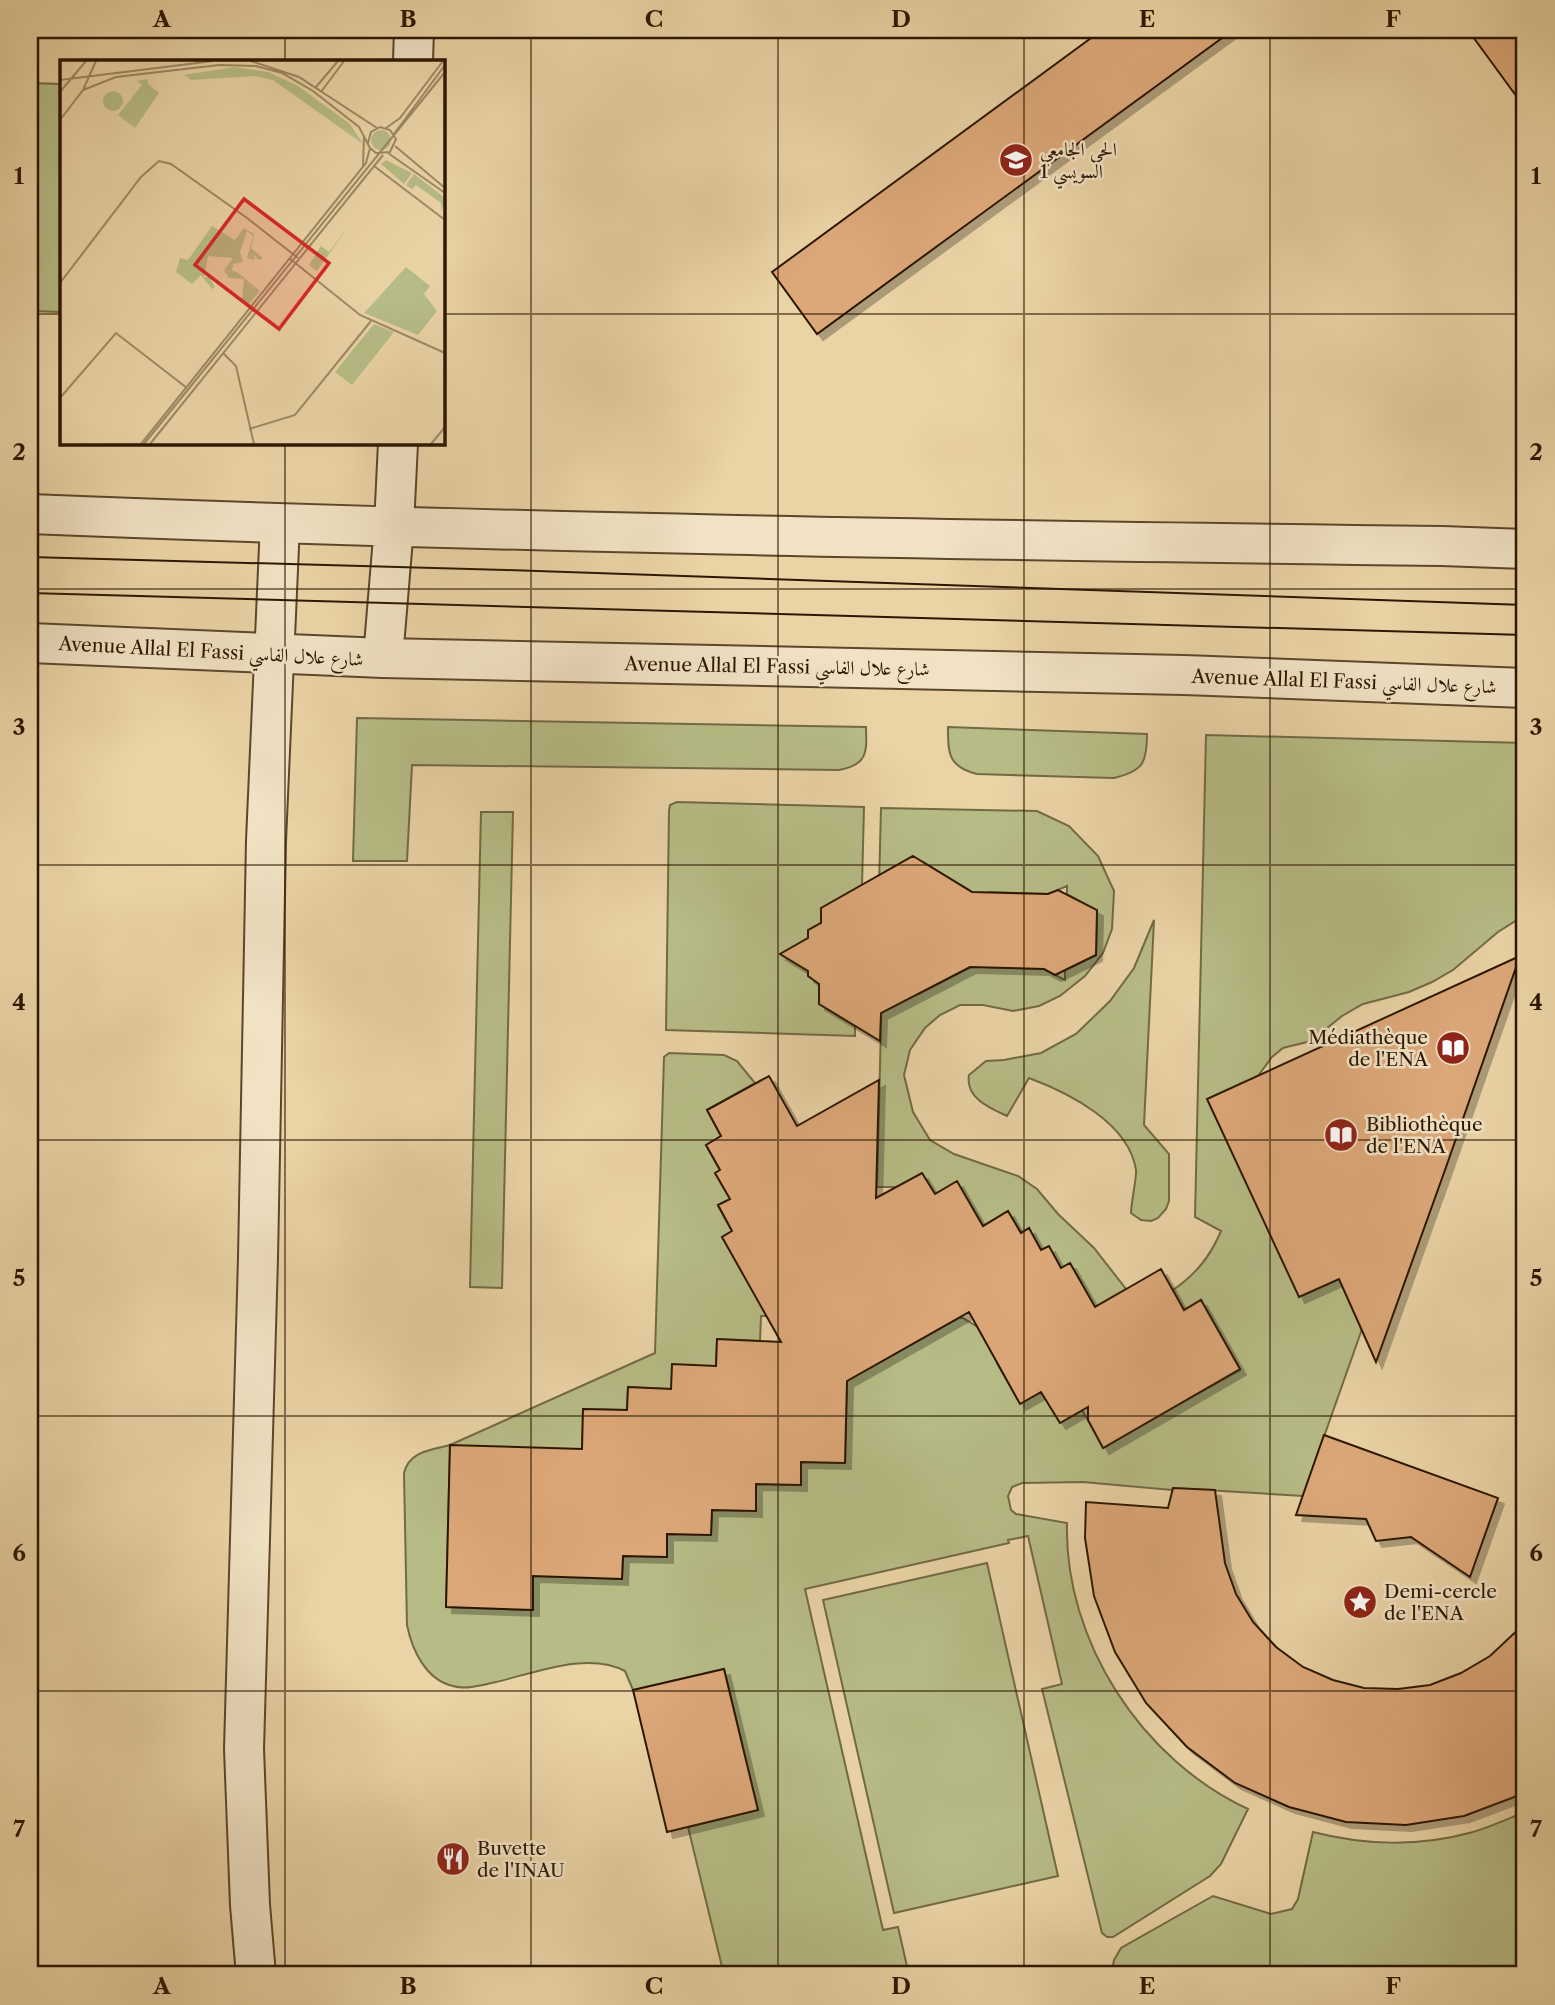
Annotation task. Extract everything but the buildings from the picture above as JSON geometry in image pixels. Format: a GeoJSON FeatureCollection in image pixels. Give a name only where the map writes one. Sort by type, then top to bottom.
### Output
{"type":"FeatureCollection","features":[{"type":"Feature","properties":{"kind":"street"},"geometry":{"type":"LineString","coordinates":[[413,60],[414,30]]}},
{"type":"Feature","properties":{"kind":"street"},"geometry":{"type":"LineString","coordinates":[[383,658],[398,444]]}},
{"type":"Feature","properties":{"kind":"street"},"geometry":{"type":"LineString","coordinates":[[30,514],[280,524],[861,539],[1442,546],[1525,550]]}},
{"type":"Feature","properties":{"kind":"street"},"geometry":{"type":"LineString","coordinates":[[256,1975],[250,1905],[244,1749],[258,1258],[266,841],[280,524]]}},
{"type":"Feature","properties":{"kind":"street","name":"Avenue Allal El Fassi شارع علال الفاسي"},"geometry":{"type":"LineString","coordinates":[[30,643],[383,658],[1184,675],[1525,688]]}},
{"type":"Feature","properties":{"kind":"green space"},"geometry":{"type":"Polygon","coordinates":[[[30,83],[60,84],[60,312],[30,311],[30,83]]]}},
{"type":"Feature","properties":{"kind":"green space"},"geometry":{"type":"Polygon","coordinates":[[[357,718],[866,727],[866,744],[860,761],[839,770],[412,765],[407,861],[353,861],[357,718]]]}},
{"type":"Feature","properties":{"kind":"green space"},"geometry":{"type":"Polygon","coordinates":[[[948,727],[1147,734],[1146,752],[1137,769],[1114,778],[977,774],[955,763],[948,744],[948,727]]]}},
{"type":"Feature","properties":{"kind":"green space"},"geometry":{"type":"Polygon","coordinates":[[[1206,735],[1525,743],[1525,904],[1520,918],[1498,932],[1453,970],[1432,982],[1409,992],[1363,1004],[1342,1016],[1311,1041],[1283,1048],[1272,1057],[1258,1076],[1299,1297],[1339,1279],[1362,1329],[1303,1496],[1172,1490],[1083,1482],[1022,1483],[1012,1487],[1008,1496],[1011,1510],[1016,1514],[1067,1523],[1070,1567],[1079,1611],[1095,1652],[1117,1692],[1143,1728],[1175,1760],[1210,1787],[1248,1809],[1221,1864],[1210,1876],[1113,1937],[1102,1933],[1042,1689],[1062,1684],[1028,1536],[1008,1540],[1009,1543],[805,1589],[883,1930],[898,1927],[909,1975],[724,1975],[688,1827],[758,1810],[724,1669],[633,1690],[625,1671],[595,1663],[544,1669],[469,1687],[453,1686],[435,1677],[417,1654],[407,1625],[404,1473],[416,1456],[450,1445],[446,1607],[533,1610],[533,1576],[622,1579],[623,1556],[667,1557],[667,1534],[711,1535],[712,1510],[756,1511],[756,1484],[800,1485],[801,1462],[845,1463],[847,1381],[961,1317],[1018,1351],[997,1363],[1020,1403],[1041,1392],[1060,1423],[1082,1410],[1103,1447],[1240,1370],[1201,1300],[1184,1310],[1173,1290],[1202,1264],[1221,1231],[1195,1217],[1206,735]]]}},
{"type":"Feature","properties":{"kind":"green space"},"geometry":{"type":"Polygon","coordinates":[[[677,802],[864,807],[862,885],[808,938],[781,954],[808,971],[808,976],[819,983],[819,1004],[855,1026],[855,1036],[666,1030],[669,811],[670,805],[677,802]]]}},
{"type":"Feature","properties":{"kind":"green space"},"geometry":{"type":"Polygon","coordinates":[[[881,808],[1037,811],[1069,826],[1098,856],[1114,891],[1112,929],[1103,953],[1085,976],[1060,996],[1039,1006],[1013,1011],[983,1005],[960,1005],[940,1015],[925,1028],[910,1050],[904,1075],[913,1112],[930,1140],[954,1154],[1018,1176],[1037,1189],[1058,1214],[1094,1248],[1126,1289],[1089,1310],[1077,1288],[1082,1284],[1070,1263],[1061,1268],[1041,1250],[1029,1229],[1021,1233],[1008,1212],[983,1226],[935,1194],[922,1173],[897,1187],[877,1187],[882,985],[919,994],[988,958],[987,967],[1044,969],[1065,980],[1065,970],[1096,955],[1097,911],[1067,894],[1067,886],[1048,894],[989,892],[989,902],[923,862],[879,886],[881,808]]]}},
{"type":"Feature","properties":{"kind":"green space"},"geometry":{"type":"Polygon","coordinates":[[[481,812],[513,812],[502,1288],[470,1287],[481,812]]]}},
{"type":"Feature","properties":{"kind":"green space"},"geometry":{"type":"Polygon","coordinates":[[[1154,920],[1144,1125],[1169,1154],[1169,1201],[1158,1218],[1151,1221],[1141,1220],[1131,1213],[1136,1170],[1131,1153],[1110,1124],[1079,1101],[1029,1078],[1007,1116],[975,1096],[969,1083],[969,1075],[986,1061],[1041,1053],[1076,1034],[1110,1001],[1134,968],[1154,920]]]}},
{"type":"Feature","properties":{"kind":"green space"},"geometry":{"type":"Polygon","coordinates":[[[669,1053],[724,1055],[737,1061],[755,1083],[707,1110],[721,1136],[706,1145],[720,1170],[730,1199],[718,1206],[732,1231],[722,1237],[805,1317],[761,1316],[760,1341],[717,1339],[716,1366],[671,1389],[628,1387],[627,1410],[583,1409],[582,1462],[450,1445],[655,1353],[664,1057],[669,1053]]]}},
{"type":"Feature","properties":{"kind":"green space"},"geometry":{"type":"Polygon","coordinates":[[[987,1563],[1058,1876],[894,1913],[823,1600],[987,1563]]]}},
{"type":"Feature","properties":{"kind":"green space"},"geometry":{"type":"Polygon","coordinates":[[[1525,1812],[1525,1975],[1111,1975],[1114,1960],[1121,1948],[1213,1896],[1271,1914],[1292,1909],[1298,1899],[1313,1832],[1371,1842],[1430,1841],[1476,1831],[1525,1812]]]}},
{"type":"Feature","properties":{"kind":"tram line"},"geometry":{"type":"LineString","coordinates":[[30,557],[506,570],[1525,605]]}},
{"type":"Feature","properties":{"kind":"tram line"},"geometry":{"type":"LineString","coordinates":[[30,593],[1525,635]]}},
{"type":"Feature","properties":{"kind":"place","name":"الحي الجامعي السويسي 1"},"geometry":{"type":"Point","coordinates":[1016,160]}},
{"type":"Feature","properties":{"kind":"place","name":"Médiathèque de l'ENA"},"geometry":{"type":"Point","coordinates":[1453,1048]}},
{"type":"Feature","properties":{"kind":"place","name":"Bibliothèque de l'ENA"},"geometry":{"type":"Point","coordinates":[1341,1135]}},
{"type":"Feature","properties":{"kind":"place","name":"Demi-cercle de l'ENA"},"geometry":{"type":"Point","coordinates":[1360,1602]}},
{"type":"Feature","properties":{"kind":"place","name":"Buvette de l'INAU"},"geometry":{"type":"Point","coordinates":[453,1859]}}]}
